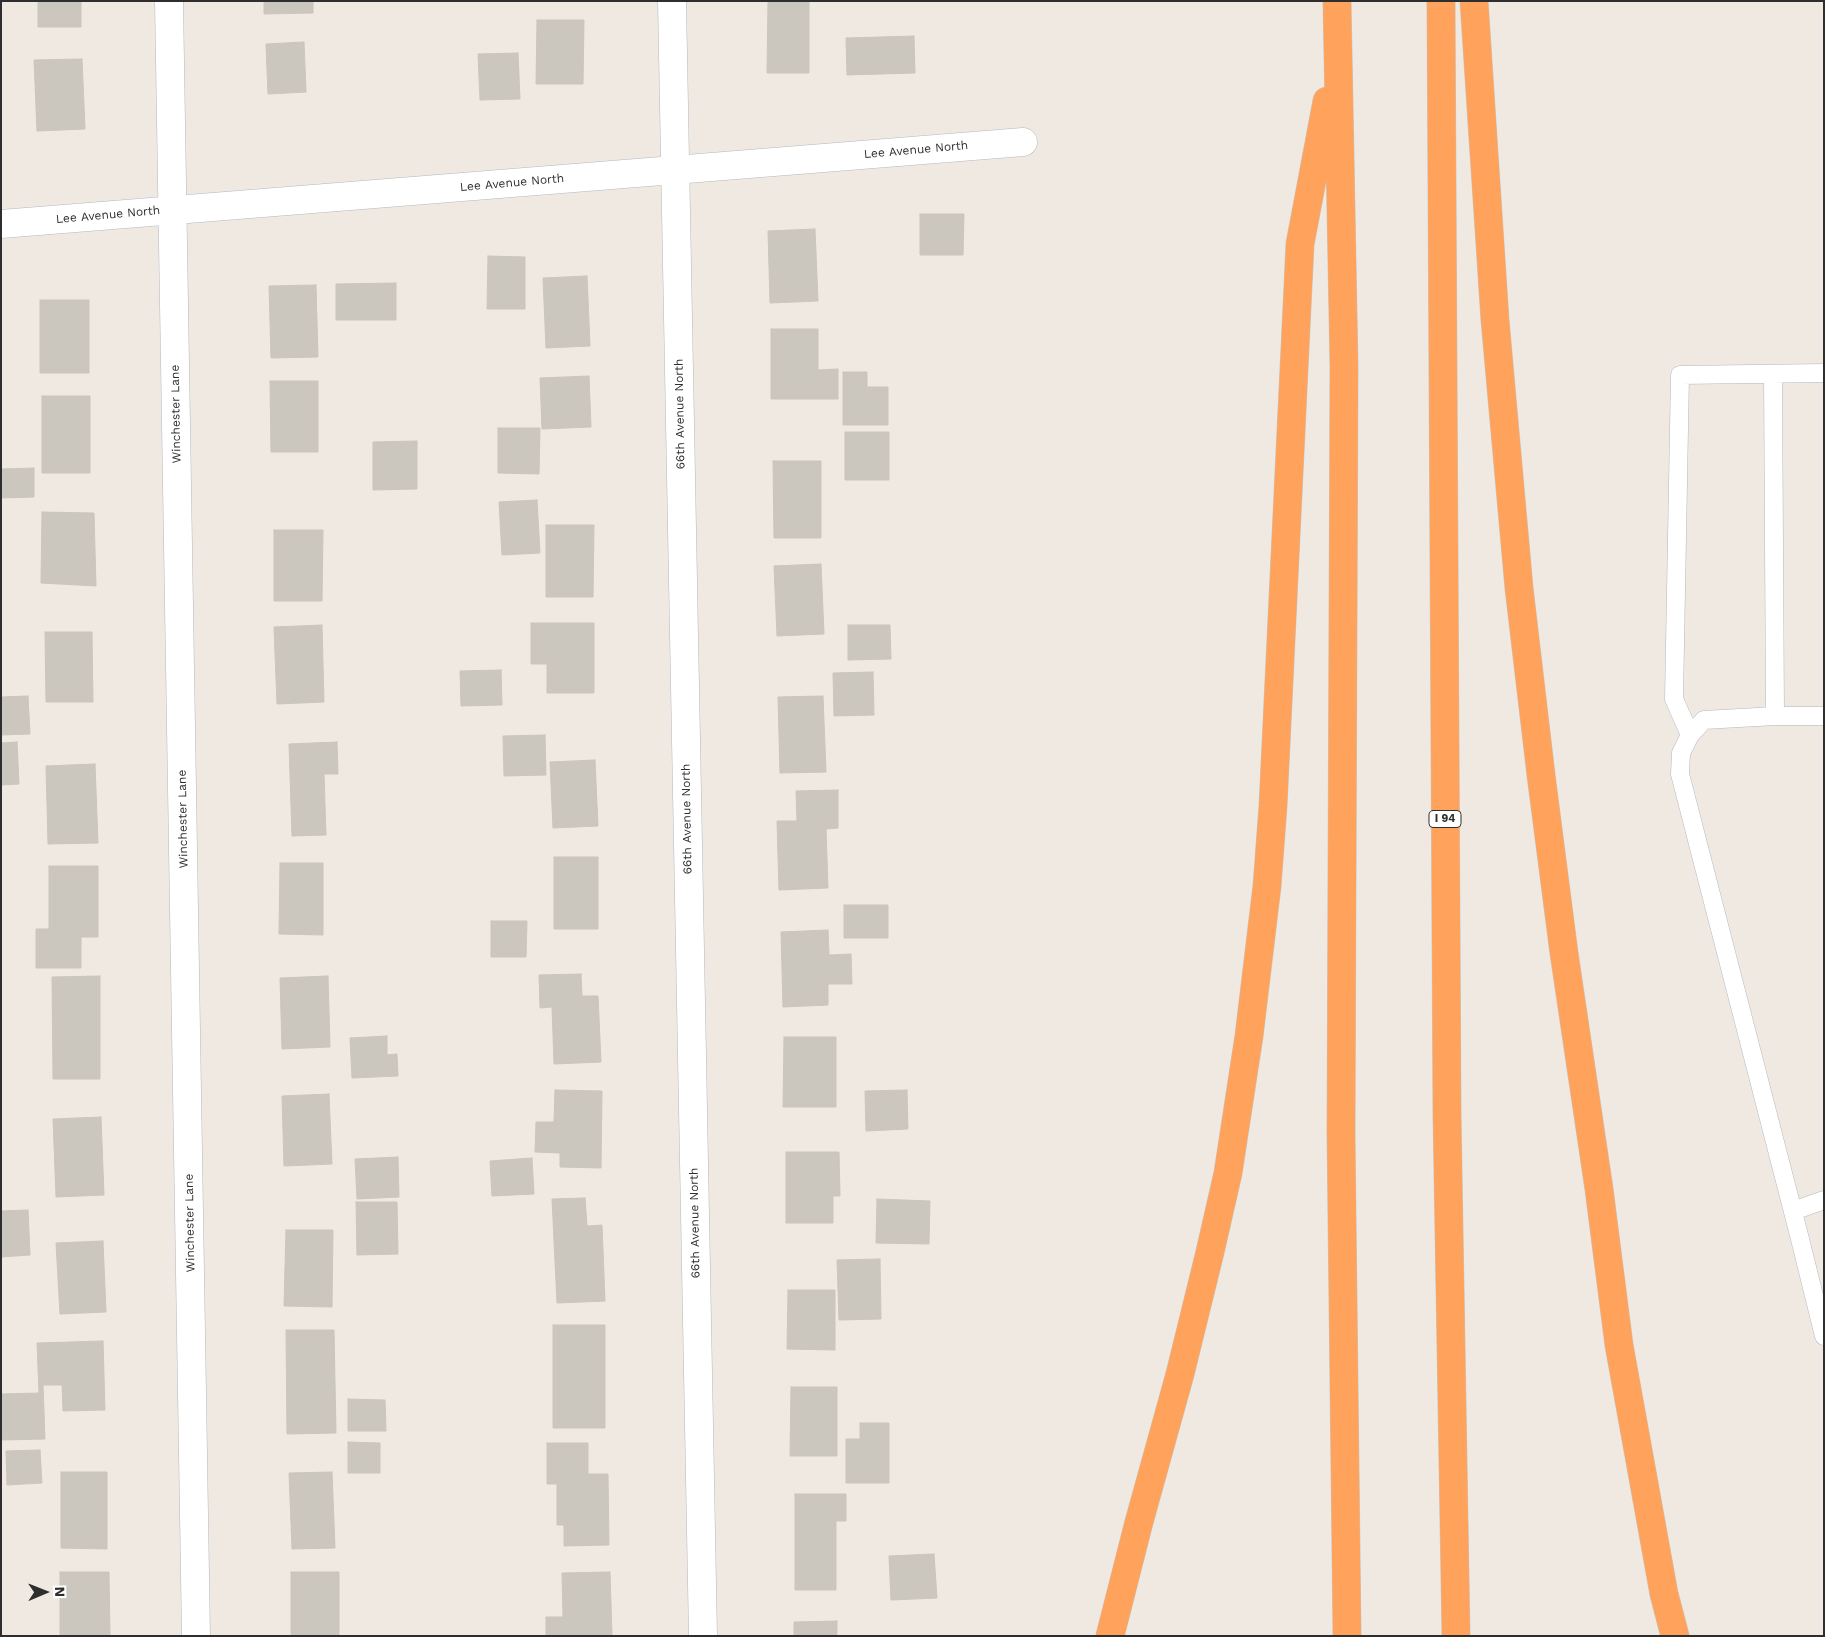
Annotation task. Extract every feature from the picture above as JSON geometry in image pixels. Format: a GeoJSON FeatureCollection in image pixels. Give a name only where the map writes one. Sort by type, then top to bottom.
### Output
{"type":"FeatureCollection","features":[{"type":"Feature","properties":{"kind":"highway"},"geometry":{"type":"LineString","coordinates":[[1337,1],[1344,366],[1341,1133],[1347,1636]]}},
{"type":"Feature","properties":{"kind":"highway","name":"I 94"},"geometry":{"type":"LineString","coordinates":[[1441,1],[1447,1114],[1456,1636]]}},
{"type":"Feature","properties":{"kind":"highway"},"geometry":{"type":"LineString","coordinates":[[1474,1],[1495,320],[1519,588],[1538,748],[1564,953],[1599,1189],[1619,1345],[1662,1584],[1675,1636]]}},
{"type":"Feature","properties":{"kind":"highway"},"geometry":{"type":"LineString","coordinates":[[1110,1636],[1180,1374],[1216,1226],[1228,1174],[1249,1036],[1267,886],[1273,806],[1300,244],[1337,46]]}},
{"type":"Feature","properties":{"kind":"street","name":"Winchester Lane"},"geometry":{"type":"LineString","coordinates":[[169,1],[196,1636]]}},
{"type":"Feature","properties":{"kind":"street","name":"66th Avenue North"},"geometry":{"type":"LineString","coordinates":[[672,1],[703,1636]]}},
{"type":"Feature","properties":{"kind":"street","name":"Lee Avenue North"},"geometry":{"type":"LineString","coordinates":[[1,224],[1023,142]]}},
{"type":"Feature","properties":{"kind":"lane"},"geometry":{"type":"LineString","coordinates":[[1690,735],[1674,699],[1680,375],[1824,373]]}},
{"type":"Feature","properties":{"kind":"lane"},"geometry":{"type":"LineString","coordinates":[[1773,374],[1775,716]]}},
{"type":"Feature","properties":{"kind":"lane"},"geometry":{"type":"LineString","coordinates":[[1824,716],[1775,716],[1704,720],[1690,735],[1680,753],[1680,774],[1824,1336]]}},
{"type":"Feature","properties":{"kind":"lane"},"geometry":{"type":"LineString","coordinates":[[1793,1211],[1824,1200]]}},
{"type":"Feature","properties":{"kind":"building"},"geometry":{"type":"Polygon","coordinates":[[[38,1],[81,1],[81,27],[38,27],[38,1]]]}},
{"type":"Feature","properties":{"kind":"building"},"geometry":{"type":"Polygon","coordinates":[[[264,1],[313,1],[313,13],[264,14],[264,1]]]}},
{"type":"Feature","properties":{"kind":"building"},"geometry":{"type":"Polygon","coordinates":[[[768,1],[809,1],[809,73],[767,73],[768,1]]]}},
{"type":"Feature","properties":{"kind":"building"},"geometry":{"type":"Polygon","coordinates":[[[537,20],[584,20],[583,84],[536,84],[537,20]]]}},
{"type":"Feature","properties":{"kind":"building"},"geometry":{"type":"Polygon","coordinates":[[[914,36],[915,73],[847,75],[846,38],[914,36]]]}},
{"type":"Feature","properties":{"kind":"building"},"geometry":{"type":"Polygon","coordinates":[[[304,42],[306,92],[268,94],[266,44],[304,42]]]}},
{"type":"Feature","properties":{"kind":"building"},"geometry":{"type":"Polygon","coordinates":[[[518,53],[520,99],[480,100],[478,54],[518,53]]]}},
{"type":"Feature","properties":{"kind":"building"},"geometry":{"type":"Polygon","coordinates":[[[82,59],[85,129],[37,131],[34,60],[82,59]]]}},
{"type":"Feature","properties":{"kind":"building"},"geometry":{"type":"Polygon","coordinates":[[[920,214],[964,214],[963,255],[920,255],[920,214]]]}},
{"type":"Feature","properties":{"kind":"building"},"geometry":{"type":"Polygon","coordinates":[[[815,229],[818,301],[770,303],[768,231],[815,229]]]}},
{"type":"Feature","properties":{"kind":"building"},"geometry":{"type":"Polygon","coordinates":[[[488,256],[525,257],[525,309],[487,309],[488,256]]]}},
{"type":"Feature","properties":{"kind":"building"},"geometry":{"type":"Polygon","coordinates":[[[587,276],[590,346],[546,348],[543,278],[587,276]]]}},
{"type":"Feature","properties":{"kind":"building"},"geometry":{"type":"Polygon","coordinates":[[[396,283],[396,320],[336,320],[336,284],[396,283]]]}},
{"type":"Feature","properties":{"kind":"building"},"geometry":{"type":"Polygon","coordinates":[[[316,285],[318,357],[271,358],[269,286],[316,285]]]}},
{"type":"Feature","properties":{"kind":"building"},"geometry":{"type":"Polygon","coordinates":[[[40,300],[89,300],[89,373],[40,373],[40,300]]]}},
{"type":"Feature","properties":{"kind":"building"},"geometry":{"type":"Polygon","coordinates":[[[771,329],[818,329],[818,370],[838,369],[838,399],[771,399],[771,329]]]}},
{"type":"Feature","properties":{"kind":"building"},"geometry":{"type":"Polygon","coordinates":[[[843,372],[867,372],[867,387],[888,387],[888,425],[843,425],[843,372]]]}},
{"type":"Feature","properties":{"kind":"building"},"geometry":{"type":"Polygon","coordinates":[[[589,376],[591,427],[542,429],[540,378],[589,376]]]}},
{"type":"Feature","properties":{"kind":"building"},"geometry":{"type":"Polygon","coordinates":[[[270,381],[318,381],[318,452],[271,452],[270,381]]]}},
{"type":"Feature","properties":{"kind":"building"},"geometry":{"type":"Polygon","coordinates":[[[42,396],[90,396],[90,473],[42,473],[42,396]]]}},
{"type":"Feature","properties":{"kind":"building"},"geometry":{"type":"Polygon","coordinates":[[[498,428],[540,428],[539,474],[498,473],[498,428]]]}},
{"type":"Feature","properties":{"kind":"building"},"geometry":{"type":"Polygon","coordinates":[[[845,432],[889,432],[889,480],[845,480],[845,432]]]}},
{"type":"Feature","properties":{"kind":"building"},"geometry":{"type":"Polygon","coordinates":[[[417,441],[417,489],[373,490],[373,442],[417,441]]]}},
{"type":"Feature","properties":{"kind":"building"},"geometry":{"type":"Polygon","coordinates":[[[773,461],[821,461],[821,538],[774,538],[773,461]]]}},
{"type":"Feature","properties":{"kind":"building"},"geometry":{"type":"Polygon","coordinates":[[[34,468],[34,497],[1,498],[1,469],[34,468]]]}},
{"type":"Feature","properties":{"kind":"building"},"geometry":{"type":"Polygon","coordinates":[[[537,500],[540,553],[502,555],[499,502],[537,500]]]}},
{"type":"Feature","properties":{"kind":"building"},"geometry":{"type":"Polygon","coordinates":[[[42,512],[94,513],[96,586],[41,583],[42,512]]]}},
{"type":"Feature","properties":{"kind":"building"},"geometry":{"type":"Polygon","coordinates":[[[546,525],[594,525],[593,597],[546,597],[546,525]]]}},
{"type":"Feature","properties":{"kind":"building"},"geometry":{"type":"Polygon","coordinates":[[[274,530],[323,530],[322,601],[274,601],[274,530]]]}},
{"type":"Feature","properties":{"kind":"building"},"geometry":{"type":"Polygon","coordinates":[[[821,564],[824,634],[777,636],[774,566],[821,564]]]}},
{"type":"Feature","properties":{"kind":"building"},"geometry":{"type":"Polygon","coordinates":[[[531,623],[594,623],[594,693],[547,693],[547,664],[531,664],[531,623]]]}},
{"type":"Feature","properties":{"kind":"building"},"geometry":{"type":"Polygon","coordinates":[[[322,625],[324,702],[277,704],[274,627],[322,625]]]}},
{"type":"Feature","properties":{"kind":"building"},"geometry":{"type":"Polygon","coordinates":[[[848,625],[890,625],[891,659],[848,660],[848,625]]]}},
{"type":"Feature","properties":{"kind":"building"},"geometry":{"type":"Polygon","coordinates":[[[45,632],[92,632],[93,702],[46,702],[45,632]]]}},
{"type":"Feature","properties":{"kind":"building"},"geometry":{"type":"Polygon","coordinates":[[[501,670],[502,705],[461,706],[460,671],[501,670]]]}},
{"type":"Feature","properties":{"kind":"building"},"geometry":{"type":"Polygon","coordinates":[[[873,672],[874,715],[834,716],[833,673],[873,672]]]}},
{"type":"Feature","properties":{"kind":"building"},"geometry":{"type":"Polygon","coordinates":[[[28,696],[30,734],[1,735],[1,697],[28,696]]]}},
{"type":"Feature","properties":{"kind":"building"},"geometry":{"type":"Polygon","coordinates":[[[823,696],[826,772],[780,773],[778,697],[823,696]]]}},
{"type":"Feature","properties":{"kind":"building"},"geometry":{"type":"Polygon","coordinates":[[[545,735],[546,775],[504,776],[503,736],[545,735]]]}},
{"type":"Feature","properties":{"kind":"building"},"geometry":{"type":"Polygon","coordinates":[[[17,742],[19,784],[1,785],[1,743],[17,742]]]}},
{"type":"Feature","properties":{"kind":"building"},"geometry":{"type":"Polygon","coordinates":[[[337,742],[338,774],[324,774],[326,835],[292,836],[289,744],[337,742]]]}},
{"type":"Feature","properties":{"kind":"building"},"geometry":{"type":"Polygon","coordinates":[[[595,760],[598,826],[553,828],[550,762],[595,760]]]}},
{"type":"Feature","properties":{"kind":"building"},"geometry":{"type":"Polygon","coordinates":[[[95,764],[98,843],[48,844],[46,766],[95,764]]]}},
{"type":"Feature","properties":{"kind":"building"},"geometry":{"type":"Polygon","coordinates":[[[838,790],[838,828],[826,829],[828,888],[779,890],[777,821],[797,821],[796,791],[838,790]]]}},
{"type":"Feature","properties":{"kind":"building"},"geometry":{"type":"Polygon","coordinates":[[[554,857],[598,857],[598,929],[554,929],[554,857]]]}},
{"type":"Feature","properties":{"kind":"building"},"geometry":{"type":"Polygon","coordinates":[[[280,863],[323,863],[323,935],[279,934],[280,863]]]}},
{"type":"Feature","properties":{"kind":"building"},"geometry":{"type":"Polygon","coordinates":[[[49,866],[98,866],[98,937],[81,937],[81,968],[36,968],[36,929],[49,929],[49,866]]]}},
{"type":"Feature","properties":{"kind":"building"},"geometry":{"type":"Polygon","coordinates":[[[844,905],[888,905],[888,938],[844,938],[844,905]]]}},
{"type":"Feature","properties":{"kind":"building"},"geometry":{"type":"Polygon","coordinates":[[[491,921],[527,921],[526,957],[491,957],[491,921]]]}},
{"type":"Feature","properties":{"kind":"building"},"geometry":{"type":"Polygon","coordinates":[[[828,930],[829,955],[851,954],[852,984],[828,984],[828,1005],[783,1007],[781,932],[828,930]]]}},
{"type":"Feature","properties":{"kind":"building"},"geometry":{"type":"Polygon","coordinates":[[[581,974],[582,996],[598,996],[601,1062],[554,1064],[552,1007],[540,1008],[539,975],[581,974]]]}},
{"type":"Feature","properties":{"kind":"building"},"geometry":{"type":"Polygon","coordinates":[[[100,976],[100,1079],[53,1079],[52,977],[100,976]]]}},
{"type":"Feature","properties":{"kind":"building"},"geometry":{"type":"Polygon","coordinates":[[[328,976],[330,1047],[282,1049],[280,978],[328,976]]]}},
{"type":"Feature","properties":{"kind":"building"},"geometry":{"type":"Polygon","coordinates":[[[387,1036],[387,1055],[397,1054],[398,1076],[352,1078],[350,1038],[387,1036]]]}},
{"type":"Feature","properties":{"kind":"building"},"geometry":{"type":"Polygon","coordinates":[[[784,1037],[836,1037],[836,1107],[783,1107],[784,1037]]]}},
{"type":"Feature","properties":{"kind":"building"},"geometry":{"type":"Polygon","coordinates":[[[555,1090],[602,1091],[601,1168],[560,1167],[560,1153],[535,1152],[536,1122],[554,1122],[555,1090]]]}},
{"type":"Feature","properties":{"kind":"building"},"geometry":{"type":"Polygon","coordinates":[[[907,1090],[908,1129],[866,1131],[865,1091],[907,1090]]]}},
{"type":"Feature","properties":{"kind":"building"},"geometry":{"type":"Polygon","coordinates":[[[329,1094],[332,1164],[284,1166],[282,1096],[329,1094]]]}},
{"type":"Feature","properties":{"kind":"building"},"geometry":{"type":"Polygon","coordinates":[[[101,1117],[104,1195],[56,1197],[53,1119],[101,1117]]]}},
{"type":"Feature","properties":{"kind":"building"},"geometry":{"type":"Polygon","coordinates":[[[786,1152],[839,1152],[840,1196],[833,1196],[833,1223],[786,1223],[786,1152]]]}},
{"type":"Feature","properties":{"kind":"building"},"geometry":{"type":"Polygon","coordinates":[[[398,1157],[399,1197],[357,1199],[355,1159],[398,1157]]]}},
{"type":"Feature","properties":{"kind":"building"},"geometry":{"type":"Polygon","coordinates":[[[532,1158],[534,1194],[492,1196],[490,1161],[532,1158]]]}},
{"type":"Feature","properties":{"kind":"building"},"geometry":{"type":"Polygon","coordinates":[[[585,1198],[587,1226],[602,1225],[605,1301],[557,1303],[552,1199],[585,1198]]]}},
{"type":"Feature","properties":{"kind":"building"},"geometry":{"type":"Polygon","coordinates":[[[877,1199],[930,1201],[929,1244],[876,1243],[877,1199]]]}},
{"type":"Feature","properties":{"kind":"building"},"geometry":{"type":"Polygon","coordinates":[[[356,1202],[397,1202],[398,1254],[357,1255],[356,1202]]]}},
{"type":"Feature","properties":{"kind":"building"},"geometry":{"type":"Polygon","coordinates":[[[28,1210],[30,1255],[1,1257],[1,1211],[28,1210]]]}},
{"type":"Feature","properties":{"kind":"building"},"geometry":{"type":"Polygon","coordinates":[[[286,1230],[333,1230],[332,1307],[284,1306],[286,1230]]]}},
{"type":"Feature","properties":{"kind":"building"},"geometry":{"type":"Polygon","coordinates":[[[103,1241],[106,1312],[60,1314],[56,1243],[103,1241]]]}},
{"type":"Feature","properties":{"kind":"building"},"geometry":{"type":"Polygon","coordinates":[[[880,1259],[881,1319],[839,1320],[837,1260],[880,1259]]]}},
{"type":"Feature","properties":{"kind":"building"},"geometry":{"type":"Polygon","coordinates":[[[788,1290],[835,1290],[835,1350],[787,1349],[788,1290]]]}},
{"type":"Feature","properties":{"kind":"building"},"geometry":{"type":"Polygon","coordinates":[[[553,1325],[605,1325],[605,1428],[553,1428],[553,1325]]]}},
{"type":"Feature","properties":{"kind":"building"},"geometry":{"type":"Polygon","coordinates":[[[286,1330],[334,1330],[336,1433],[287,1434],[286,1330]]]}},
{"type":"Feature","properties":{"kind":"building"},"geometry":{"type":"Polygon","coordinates":[[[103,1341],[105,1410],[63,1411],[62,1385],[43,1385],[45,1439],[1,1440],[1,1394],[39,1393],[37,1343],[103,1341]]]}},
{"type":"Feature","properties":{"kind":"building"},"geometry":{"type":"Polygon","coordinates":[[[791,1387],[837,1387],[837,1456],[790,1456],[791,1387]]]}},
{"type":"Feature","properties":{"kind":"building"},"geometry":{"type":"Polygon","coordinates":[[[348,1399],[385,1400],[386,1431],[348,1431],[348,1399]]]}},
{"type":"Feature","properties":{"kind":"building"},"geometry":{"type":"Polygon","coordinates":[[[860,1423],[889,1423],[889,1483],[846,1483],[846,1439],[860,1439],[860,1423]]]}},
{"type":"Feature","properties":{"kind":"building"},"geometry":{"type":"Polygon","coordinates":[[[348,1442],[380,1443],[380,1473],[348,1473],[348,1442]]]}},
{"type":"Feature","properties":{"kind":"building"},"geometry":{"type":"Polygon","coordinates":[[[547,1443],[588,1443],[588,1474],[608,1474],[609,1545],[564,1546],[564,1525],[557,1525],[557,1484],[547,1484],[547,1443]]]}},
{"type":"Feature","properties":{"kind":"building"},"geometry":{"type":"Polygon","coordinates":[[[40,1450],[42,1483],[7,1485],[6,1451],[40,1450]]]}},
{"type":"Feature","properties":{"kind":"building"},"geometry":{"type":"Polygon","coordinates":[[[61,1472],[107,1472],[107,1549],[61,1548],[61,1472]]]}},
{"type":"Feature","properties":{"kind":"building"},"geometry":{"type":"Polygon","coordinates":[[[332,1472],[335,1548],[292,1549],[289,1473],[332,1472]]]}},
{"type":"Feature","properties":{"kind":"building"},"geometry":{"type":"Polygon","coordinates":[[[795,1494],[846,1494],[846,1521],[836,1521],[836,1590],[795,1590],[795,1494]]]}},
{"type":"Feature","properties":{"kind":"building"},"geometry":{"type":"Polygon","coordinates":[[[934,1554],[937,1598],[891,1600],[889,1556],[934,1554]]]}},
{"type":"Feature","properties":{"kind":"building"},"geometry":{"type":"Polygon","coordinates":[[[60,1572],[109,1572],[110,1636],[60,1636],[60,1572]]]}},
{"type":"Feature","properties":{"kind":"building"},"geometry":{"type":"Polygon","coordinates":[[[291,1572],[339,1572],[339,1636],[291,1636],[291,1572]]]}},
{"type":"Feature","properties":{"kind":"building"},"geometry":{"type":"Polygon","coordinates":[[[610,1572],[612,1636],[546,1636],[546,1617],[563,1617],[562,1573],[610,1572]]]}},
{"type":"Feature","properties":{"kind":"building"},"geometry":{"type":"Polygon","coordinates":[[[837,1621],[837,1636],[794,1636],[794,1622],[837,1621]]]}}]}
